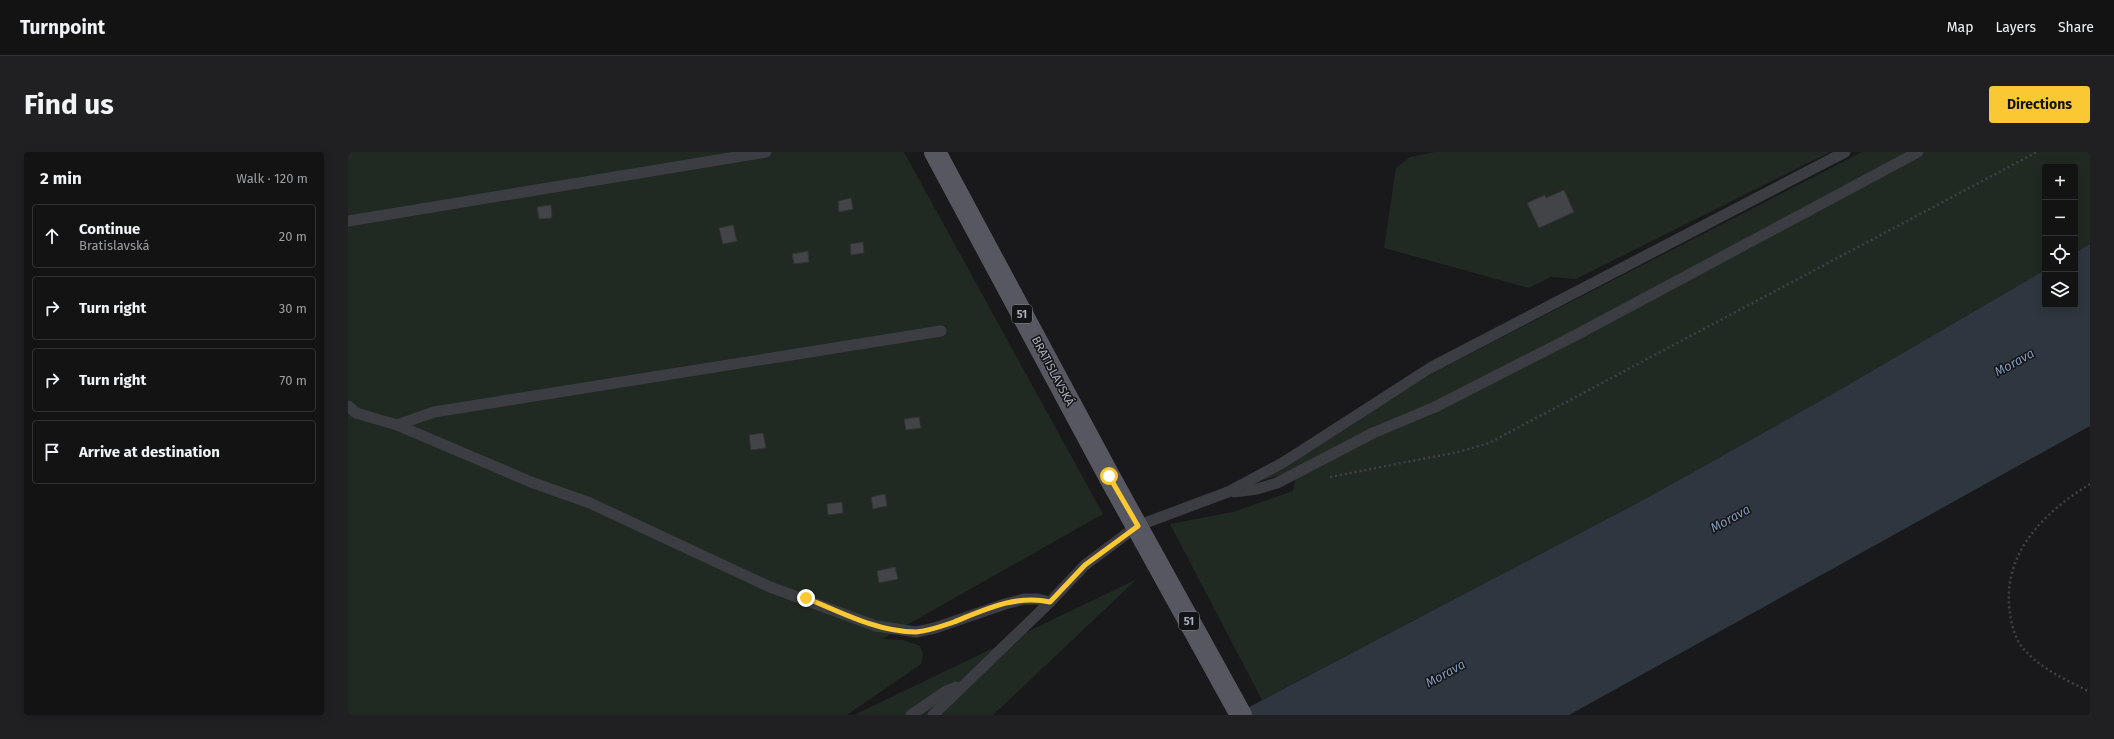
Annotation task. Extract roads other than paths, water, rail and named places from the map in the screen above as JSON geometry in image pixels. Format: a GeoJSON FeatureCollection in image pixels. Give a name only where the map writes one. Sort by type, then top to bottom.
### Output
{"type":"FeatureCollection","features":[{"type":"Feature","properties":{"kind":"main road","name":"BRATISLAVSKÁ"},"geometry":{"type":"LineString","coordinates":[[935,152],[1138,526]]}},
{"type":"Feature","properties":{"kind":"main road","name":"51"},"geometry":{"type":"LineString","coordinates":[[1138,526],[1241,715]]}},
{"type":"Feature","properties":{"kind":"lane"},"geometry":{"type":"LineString","coordinates":[[348,221],[766,152]]}},
{"type":"Feature","properties":{"kind":"lane"},"geometry":{"type":"LineString","coordinates":[[933,715],[962,684],[1050,602],[1085,565],[1138,526],[1228,492],[1284,462],[1430,368],[1844,152]]}},
{"type":"Feature","properties":{"kind":"lane"},"geometry":{"type":"LineString","coordinates":[[1228,492],[1257,489],[1276,483],[1372,433],[1434,407],[1578,334],[1918,152]]}},
{"type":"Feature","properties":{"kind":"lane"},"geometry":{"type":"LineString","coordinates":[[397,425],[434,412],[941,331]]}},
{"type":"Feature","properties":{"kind":"lane"},"geometry":{"type":"LineString","coordinates":[[348,406],[356,413],[397,425],[531,482],[590,503],[770,587],[876,626],[916,632],[935,628],[1024,599],[1038,599],[1050,602]]}},
{"type":"Feature","properties":{"kind":"lane"},"geometry":{"type":"LineString","coordinates":[[911,715],[946,691],[962,684]]}},
{"type":"Feature","properties":{"kind":"water","name":"Morava"},"geometry":{"type":"Polygon","coordinates":[[[2090,244],[2090,426],[1569,715],[1234,715],[1647,498],[1836,392],[2042,272],[2042,308],[2078,308],[2078,251],[2090,244]]]}}]}
